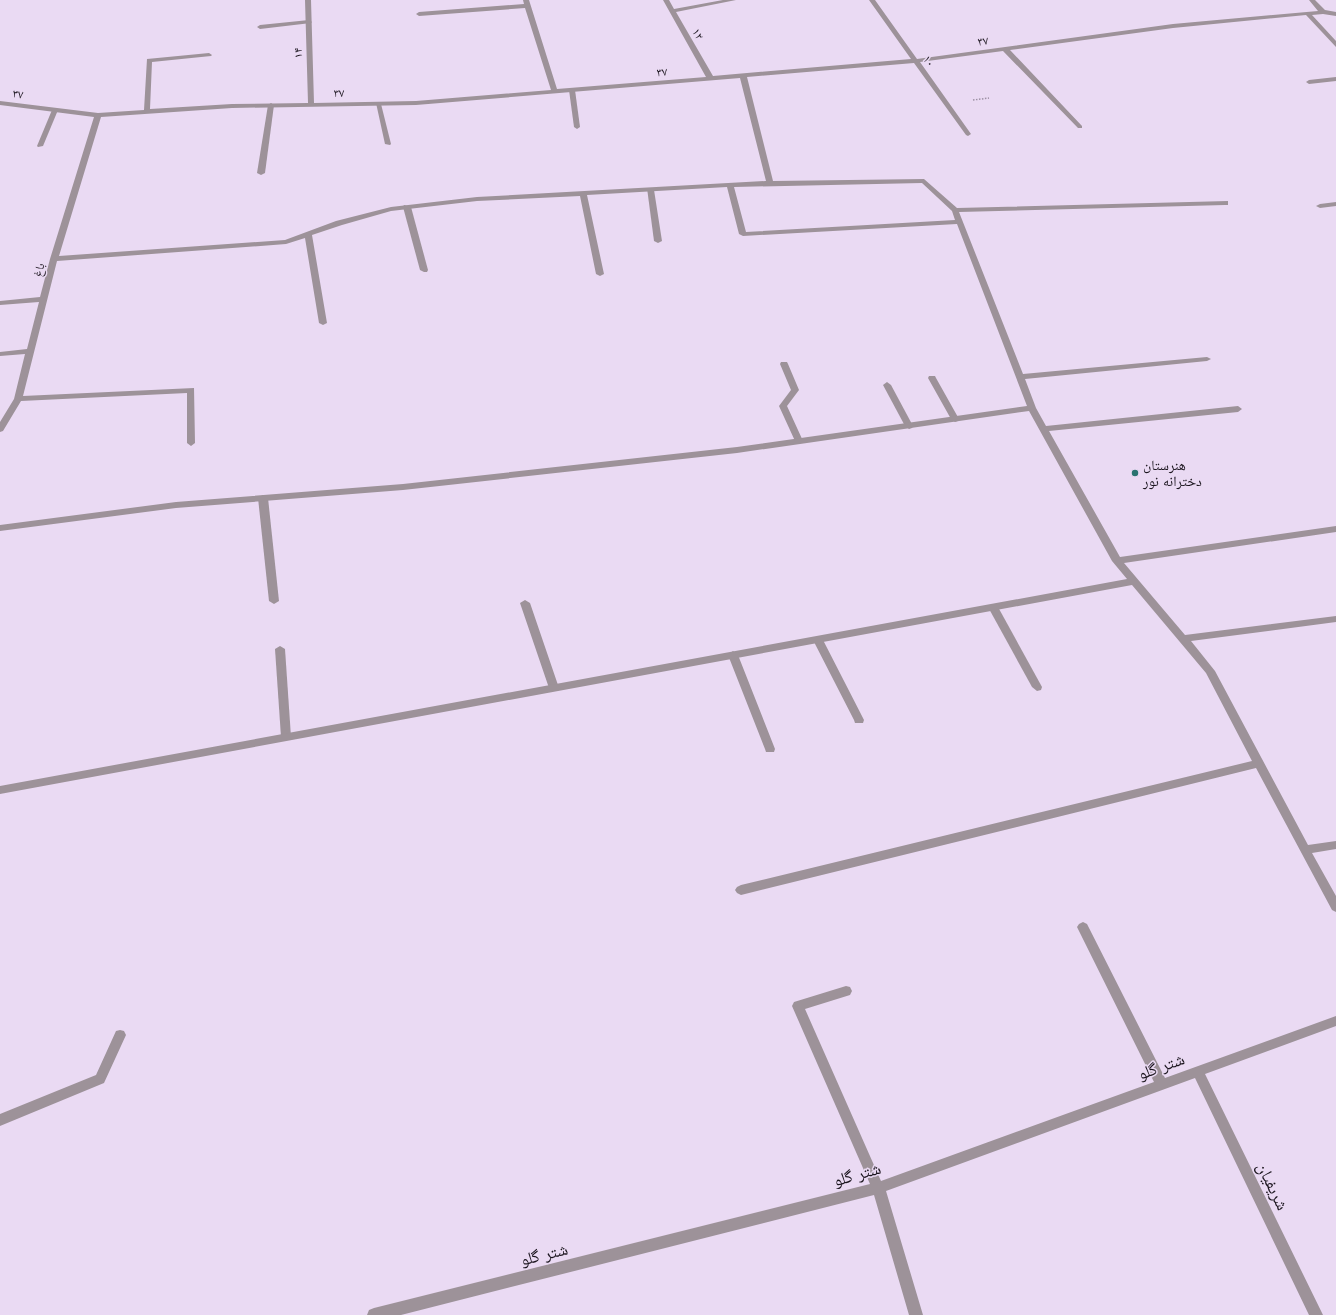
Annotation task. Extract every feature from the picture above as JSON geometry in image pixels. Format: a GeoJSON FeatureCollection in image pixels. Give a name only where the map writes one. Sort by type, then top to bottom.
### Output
{"type":"FeatureCollection","features":[{"type":"Feature","properties":{"kind":"street","name":"۱۴"},"geometry":{"type":"LineString","coordinates":[[308,0],[311,104]]}},
{"type":"Feature","properties":{"kind":"street","name":"۱۲"},"geometry":{"type":"LineString","coordinates":[[666,0],[711,79]]}},
{"type":"Feature","properties":{"kind":"street"},"geometry":{"type":"LineString","coordinates":[[672,11],[733,0]]}},
{"type":"Feature","properties":{"kind":"street","name":"۱۰"},"geometry":{"type":"LineString","coordinates":[[872,0],[968,134]]}},
{"type":"Feature","properties":{"kind":"street"},"geometry":{"type":"LineString","coordinates":[[1312,0],[1323,12]]}},
{"type":"Feature","properties":{"kind":"street"},"geometry":{"type":"LineString","coordinates":[[418,14],[527,3],[555,92]]}},
{"type":"Feature","properties":{"kind":"street","name":"۳۷"},"geometry":{"type":"LineString","coordinates":[[0,103],[98,115],[232,106],[416,103],[916,62],[1173,26],[1307,13],[1323,12],[1336,14]]}},
{"type":"Feature","properties":{"kind":"street"},"geometry":{"type":"LineString","coordinates":[[1307,13],[1336,45]]}},
{"type":"Feature","properties":{"kind":"street"},"geometry":{"type":"LineString","coordinates":[[260,27],[308,22]]}},
{"type":"Feature","properties":{"kind":"street"},"geometry":{"type":"LineString","coordinates":[[1005,49],[1080,127]]}},
{"type":"Feature","properties":{"kind":"street"},"geometry":{"type":"LineString","coordinates":[[147,112],[149,60],[209,55]]}},
{"type":"Feature","properties":{"kind":"street"},"geometry":{"type":"LineString","coordinates":[[743,76],[770,183]]}},
{"type":"Feature","properties":{"kind":"street"},"geometry":{"type":"LineString","coordinates":[[1309,82],[1336,79]]}},
{"type":"Feature","properties":{"kind":"street"},"geometry":{"type":"LineString","coordinates":[[572,90],[577,127]]}},
{"type":"Feature","properties":{"kind":"street"},"geometry":{"type":"LineString","coordinates":[[378,104],[388,144]]}},
{"type":"Feature","properties":{"kind":"street"},"geometry":{"type":"LineString","coordinates":[[260,173],[271,105]]}},
{"type":"Feature","properties":{"kind":"street"},"geometry":{"type":"LineString","coordinates":[[40,146],[55,110]]}},
{"type":"Feature","properties":{"kind":"street","name":"باغ"},"geometry":{"type":"LineString","coordinates":[[0,429],[18,399],[54,259],[98,115]]}},
{"type":"Feature","properties":{"kind":"street"},"geometry":{"type":"LineString","coordinates":[[54,259],[286,242],[391,208],[477,199],[770,183],[924,181],[955,210],[1032,408],[1117,561],[1210,671],[1336,907]]}},
{"type":"Feature","properties":{"kind":"street"},"geometry":{"type":"LineString","coordinates":[[730,185],[743,234],[960,222]]}},
{"type":"Feature","properties":{"kind":"street"},"geometry":{"type":"LineString","coordinates":[[650,190],[658,241]]}},
{"type":"Feature","properties":{"kind":"street"},"geometry":{"type":"LineString","coordinates":[[583,193],[600,274]]}},
{"type":"Feature","properties":{"kind":"street"},"geometry":{"type":"LineString","coordinates":[[955,210],[1225,203]]}},
{"type":"Feature","properties":{"kind":"street"},"geometry":{"type":"LineString","coordinates":[[1320,206],[1336,204]]}},
{"type":"Feature","properties":{"kind":"street"},"geometry":{"type":"LineString","coordinates":[[407,207],[424,270]]}},
{"type":"Feature","properties":{"kind":"street"},"geometry":{"type":"LineString","coordinates":[[308,234],[323,323]]}},
{"type":"Feature","properties":{"kind":"street"},"geometry":{"type":"LineString","coordinates":[[0,303],[44,299]]}},
{"type":"Feature","properties":{"kind":"street"},"geometry":{"type":"LineString","coordinates":[[0,354],[31,351]]}},
{"type":"Feature","properties":{"kind":"street"},"geometry":{"type":"LineString","coordinates":[[1021,377],[1207,359]]}},
{"type":"Feature","properties":{"kind":"street"},"geometry":{"type":"LineString","coordinates":[[784,364],[795,390],[783,406],[800,441]]}},
{"type":"Feature","properties":{"kind":"street"},"geometry":{"type":"LineString","coordinates":[[932,378],[955,419]]}},
{"type":"Feature","properties":{"kind":"street"},"geometry":{"type":"LineString","coordinates":[[887,385],[909,426]]}},
{"type":"Feature","properties":{"kind":"street"},"geometry":{"type":"LineString","coordinates":[[18,399],[191,390],[191,443]]}},
{"type":"Feature","properties":{"kind":"street"},"geometry":{"type":"LineString","coordinates":[[0,528],[176,505],[402,487],[736,450],[1032,408]]}},
{"type":"Feature","properties":{"kind":"street"},"geometry":{"type":"LineString","coordinates":[[1044,429],[1238,409]]}},
{"type":"Feature","properties":{"kind":"street"},"geometry":{"type":"LineString","coordinates":[[263,498],[274,601]]}},
{"type":"Feature","properties":{"kind":"street"},"geometry":{"type":"LineString","coordinates":[[1117,561],[1336,529]]}},
{"type":"Feature","properties":{"kind":"street"},"geometry":{"type":"LineString","coordinates":[[0,790],[1134,581]]}},
{"type":"Feature","properties":{"kind":"street"},"geometry":{"type":"LineString","coordinates":[[525,603],[554,688]]}},
{"type":"Feature","properties":{"kind":"street"},"geometry":{"type":"LineString","coordinates":[[993,608],[1037,687]]}},
{"type":"Feature","properties":{"kind":"street"},"geometry":{"type":"LineString","coordinates":[[1183,639],[1336,619]]}},
{"type":"Feature","properties":{"kind":"street"},"geometry":{"type":"LineString","coordinates":[[818,640],[859,720]]}},
{"type":"Feature","properties":{"kind":"street"},"geometry":{"type":"LineString","coordinates":[[280,649],[286,737]]}},
{"type":"Feature","properties":{"kind":"street"},"geometry":{"type":"LineString","coordinates":[[733,655],[770,749]]}},
{"type":"Feature","properties":{"kind":"street"},"geometry":{"type":"LineString","coordinates":[[741,890],[1259,762]]}},
{"type":"Feature","properties":{"kind":"street"},"geometry":{"type":"LineString","coordinates":[[1305,850],[1336,846]]}},
{"type":"Feature","properties":{"kind":"street"},"geometry":{"type":"LineString","coordinates":[[1083,927],[1162,1085]]}},
{"type":"Feature","properties":{"kind":"street"},"geometry":{"type":"LineString","coordinates":[[846,991],[798,1006],[878,1188],[916,1315]]}},
{"type":"Feature","properties":{"kind":"street","name":"شتر گلو"},"geometry":{"type":"LineString","coordinates":[[374,1315],[878,1188],[1336,1021]]}},
{"type":"Feature","properties":{"kind":"street"},"geometry":{"type":"LineString","coordinates":[[0,1120],[100,1080],[120,1035]]}},
{"type":"Feature","properties":{"kind":"street","name":"شریفیان"},"geometry":{"type":"LineString","coordinates":[[1198,1072],[1316,1315]]}},
{"type":"Feature","properties":{"kind":"place","name":"هنرستان دخترانه نور"},"geometry":{"type":"Point","coordinates":[1135,473]}}]}
